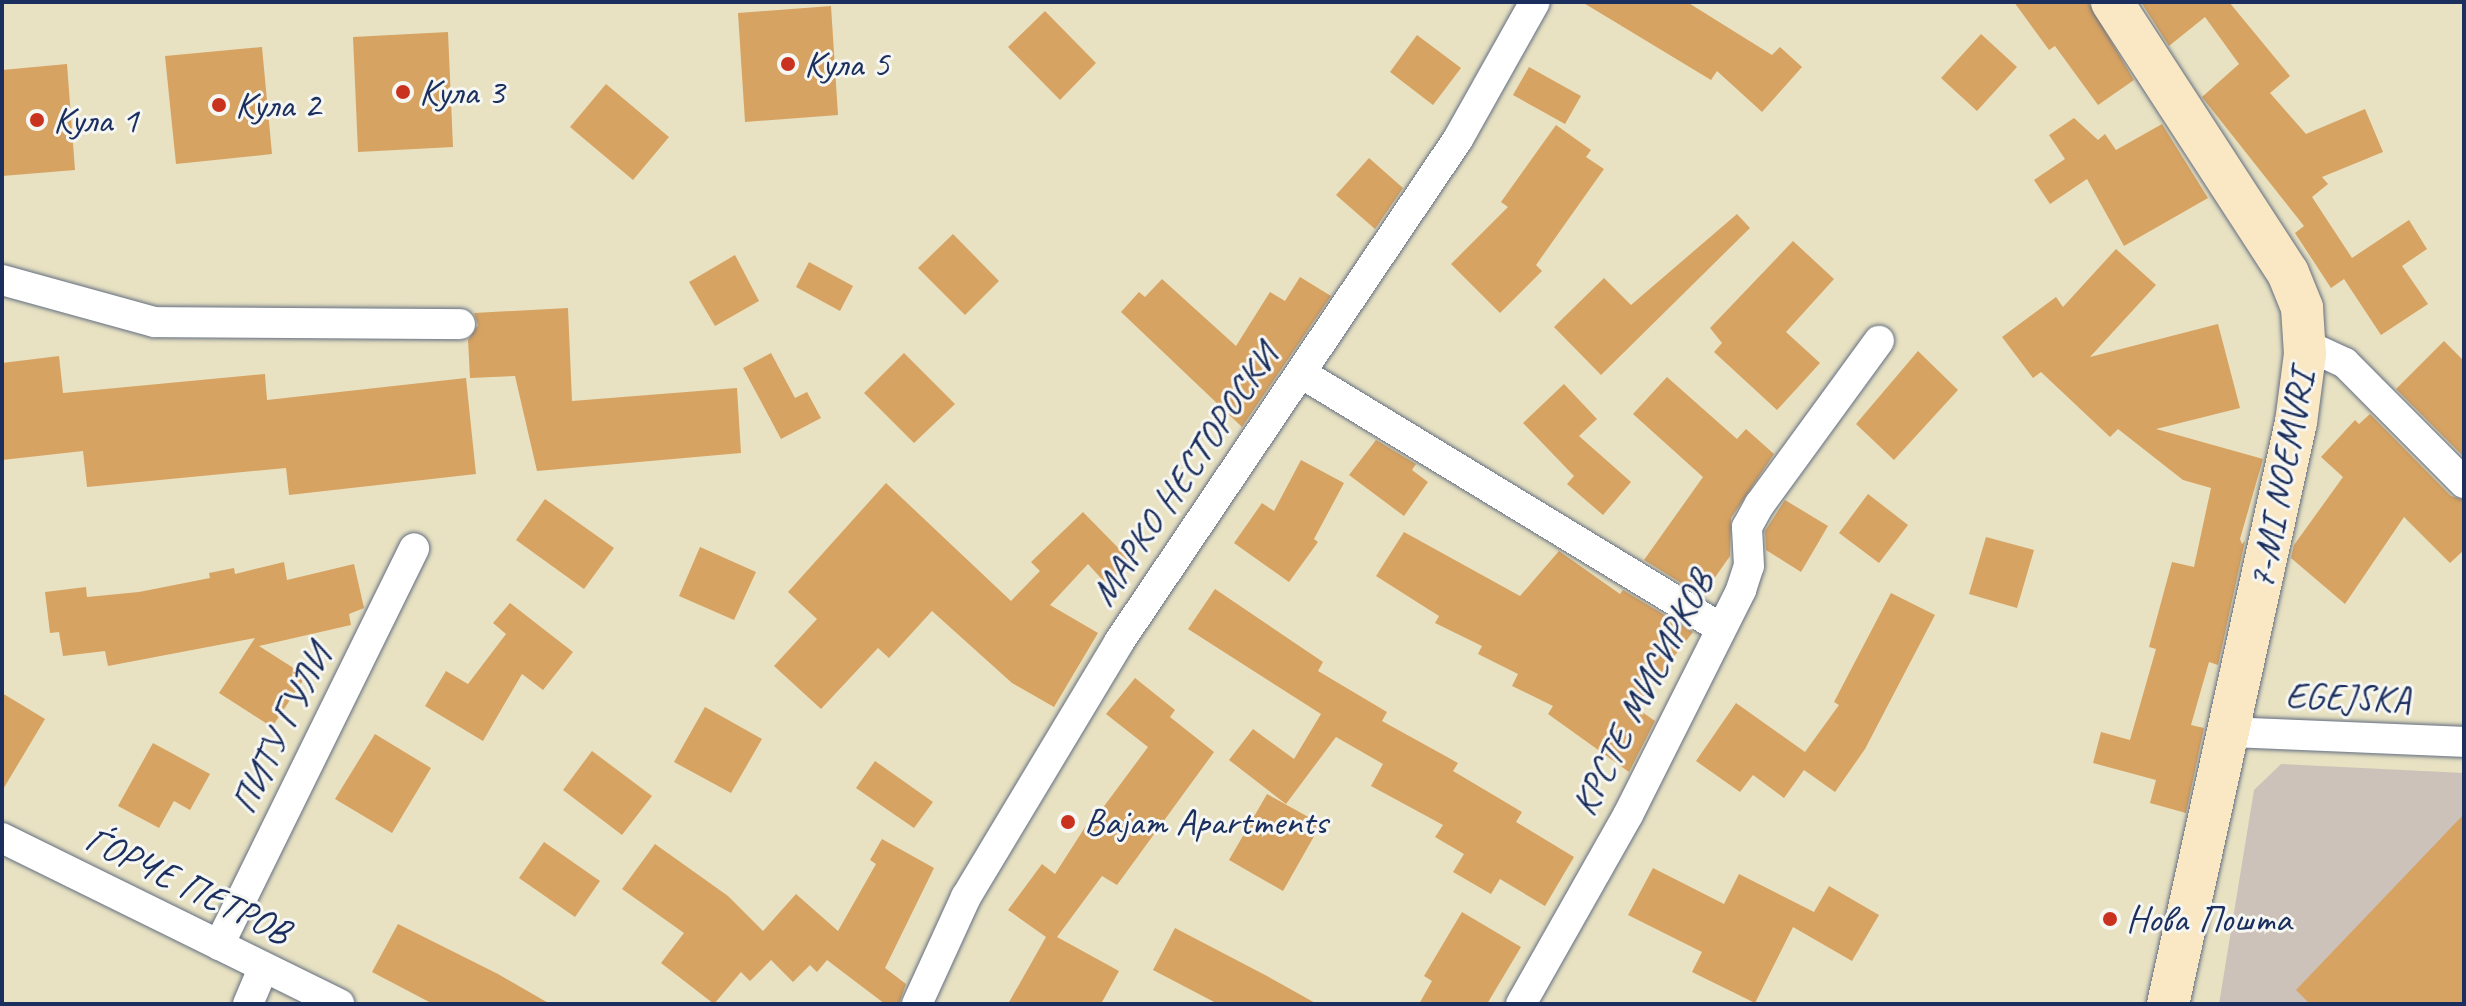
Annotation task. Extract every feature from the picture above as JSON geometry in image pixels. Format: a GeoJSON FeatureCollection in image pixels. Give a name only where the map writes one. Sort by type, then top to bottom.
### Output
{"type":"FeatureCollection","features":[{"type":"Feature","properties":{"kind":"street","name":"МАРКО НЕСТОРОСКИ"},"geometry":{"type":"LineString","coordinates":[[917,1004],[966,897],[1119,642],[1458,139],[1535,2]]}},
{"type":"Feature","properties":{"kind":"street","name":"7-MI NOEMVRI"},"geometry":{"type":"LineString","coordinates":[[2112,2],[2288,273],[2302,308],[2304,344],[2296,422],[2168,1004]]}},
{"type":"Feature","properties":{"kind":"street"},"geometry":{"type":"LineString","coordinates":[[2,280],[154,322],[460,324]]}},
{"type":"Feature","properties":{"kind":"street","name":"КРСТЕ МИСИРКОВ"},"geometry":{"type":"LineString","coordinates":[[1521,1004],[1628,815],[1749,566],[1747,527],[1760,504],[1879,341]]}},
{"type":"Feature","properties":{"kind":"street"},"geometry":{"type":"LineString","coordinates":[[2304,344],[2345,363],[2464,483]]}},
{"type":"Feature","properties":{"kind":"street"},"geometry":{"type":"LineString","coordinates":[[1301,373],[1719,627]]}},
{"type":"Feature","properties":{"kind":"street","name":"ПИТУ ГУЛИ"},"geometry":{"type":"LineString","coordinates":[[219,945],[414,548]]}},
{"type":"Feature","properties":{"kind":"street","name":"EGEJSKA"},"geometry":{"type":"LineString","coordinates":[[2229,732],[2464,742]]}},
{"type":"Feature","properties":{"kind":"street","name":"ЃОРЧЕ ПЕТРОВ"},"geometry":{"type":"LineString","coordinates":[[2,838],[339,1004]]}},
{"type":"Feature","properties":{"kind":"street"},"geometry":{"type":"LineString","coordinates":[[248,1004],[263,968]]}},
{"type":"Feature","properties":{"kind":"shaded area"},"geometry":{"type":"Polygon","coordinates":[[[2281,764],[2464,773],[2464,1004],[2219,1004],[2254,790],[2281,764]]]}},
{"type":"Feature","properties":{"kind":"building"},"geometry":{"type":"Polygon","coordinates":[[[1582,2],[1687,2],[1772,55],[1780,47],[1802,67],[1762,112],[1717,71],[1711,80],[1582,2]]]}},
{"type":"Feature","properties":{"kind":"building"},"geometry":{"type":"Polygon","coordinates":[[[2014,2],[2088,2],[2134,80],[2098,105],[2055,46],[2049,50],[2014,2]]]}},
{"type":"Feature","properties":{"kind":"building"},"geometry":{"type":"Polygon","coordinates":[[[2141,2],[2229,2],[2290,76],[2270,93],[2306,134],[2365,109],[2383,152],[2322,177],[2328,184],[2312,197],[2352,258],[2409,220],[2427,249],[2402,266],[2428,304],[2381,335],[2344,279],[2331,288],[2295,233],[2304,226],[2202,97],[2239,64],[2205,17],[2169,46],[2141,2]]]}},
{"type":"Feature","properties":{"kind":"building","name":"Кула 5"},"geometry":{"type":"Polygon","coordinates":[[[831,6],[838,115],[745,122],[738,13],[831,6]]]}},
{"type":"Feature","properties":{"kind":"building"},"geometry":{"type":"Polygon","coordinates":[[[1045,11],[1096,63],[1060,100],[1008,47],[1045,11]]]}},
{"type":"Feature","properties":{"kind":"building","name":"Кула 3"},"geometry":{"type":"Polygon","coordinates":[[[448,32],[453,147],[358,152],[353,37],[448,32]]]}},
{"type":"Feature","properties":{"kind":"building"},"geometry":{"type":"Polygon","coordinates":[[[1981,34],[2017,67],[1977,111],[1941,78],[1981,34]]]}},
{"type":"Feature","properties":{"kind":"building"},"geometry":{"type":"Polygon","coordinates":[[[1417,35],[1461,68],[1433,105],[1390,72],[1417,35]]]}},
{"type":"Feature","properties":{"kind":"building","name":"Кула 2"},"geometry":{"type":"Polygon","coordinates":[[[262,47],[272,154],[176,164],[165,56],[262,47]]]}},
{"type":"Feature","properties":{"kind":"building","name":"Кула 1"},"geometry":{"type":"Polygon","coordinates":[[[67,64],[75,170],[2,176],[2,70],[67,64]]]}},
{"type":"Feature","properties":{"kind":"building"},"geometry":{"type":"Polygon","coordinates":[[[1529,67],[1581,96],[1565,124],[1513,95],[1529,67]]]}},
{"type":"Feature","properties":{"kind":"building"},"geometry":{"type":"Polygon","coordinates":[[[606,84],[669,137],[633,180],[570,127],[606,84]]]}},
{"type":"Feature","properties":{"kind":"building"},"geometry":{"type":"Polygon","coordinates":[[[2074,118],[2098,140],[2105,134],[2116,150],[2162,124],[2208,198],[2124,246],[2087,179],[2050,204],[2034,180],[2065,159],[2049,135],[2074,118]]]}},
{"type":"Feature","properties":{"kind":"building"},"geometry":{"type":"Polygon","coordinates":[[[1556,125],[1591,150],[1586,157],[1604,169],[1536,265],[1542,271],[1500,313],[1451,264],[1508,207],[1501,202],[1556,125]]]}},
{"type":"Feature","properties":{"kind":"building"},"geometry":{"type":"Polygon","coordinates":[[[1369,158],[1403,188],[1375,229],[1336,195],[1369,158]]]}},
{"type":"Feature","properties":{"kind":"building"},"geometry":{"type":"Polygon","coordinates":[[[1737,214],[1750,228],[1601,375],[1554,327],[1604,278],[1631,305],[1737,214]]]}},
{"type":"Feature","properties":{"kind":"building"},"geometry":{"type":"Polygon","coordinates":[[[953,234],[999,281],[965,315],[918,268],[953,234]]]}},
{"type":"Feature","properties":{"kind":"building"},"geometry":{"type":"Polygon","coordinates":[[[1793,241],[1834,279],[1786,332],[1820,363],[1777,410],[1714,352],[1722,343],[1710,328],[1793,241]]]}},
{"type":"Feature","properties":{"kind":"building"},"geometry":{"type":"Polygon","coordinates":[[[2116,249],[2156,285],[2090,357],[2218,324],[2240,408],[2156,429],[2263,459],[2240,539],[2242,544],[2245,541],[2218,665],[2209,662],[2191,725],[2204,728],[2186,813],[2150,803],[2156,780],[2093,763],[2101,732],[2130,740],[2156,649],[2149,647],[2172,562],[2194,567],[2211,488],[2183,480],[2118,429],[2110,437],[2041,372],[2033,378],[2002,337],[2056,297],[2063,307],[2116,249]]]}},
{"type":"Feature","properties":{"kind":"building"},"geometry":{"type":"Polygon","coordinates":[[[735,255],[759,301],[715,326],[689,282],[735,255]]]}},
{"type":"Feature","properties":{"kind":"building"},"geometry":{"type":"Polygon","coordinates":[[[809,262],[853,286],[840,311],[796,287],[809,262]]]}},
{"type":"Feature","properties":{"kind":"building"},"geometry":{"type":"Polygon","coordinates":[[[1300,277],[1331,296],[1242,427],[1121,312],[1139,292],[1145,297],[1162,279],[1236,346],[1270,292],[1285,301],[1300,277]]]}},
{"type":"Feature","properties":{"kind":"building"},"geometry":{"type":"Polygon","coordinates":[[[568,308],[572,401],[737,388],[741,453],[537,471],[515,376],[470,378],[468,340],[478,325],[474,313],[568,308]]]}},
{"type":"Feature","properties":{"kind":"building"},"geometry":{"type":"Polygon","coordinates":[[[2444,341],[2464,361],[2464,457],[2396,389],[2444,341]]]}},
{"type":"Feature","properties":{"kind":"building"},"geometry":{"type":"Polygon","coordinates":[[[1918,351],[1958,390],[1894,460],[1856,424],[1918,351]]]}},
{"type":"Feature","properties":{"kind":"building"},"geometry":{"type":"Polygon","coordinates":[[[771,353],[795,398],[807,392],[821,418],[781,439],[743,368],[771,353]]]}},
{"type":"Feature","properties":{"kind":"building"},"geometry":{"type":"Polygon","coordinates":[[[904,353],[955,404],[914,443],[864,393],[904,353]]]}},
{"type":"Feature","properties":{"kind":"building"},"geometry":{"type":"Polygon","coordinates":[[[59,356],[63,393],[265,374],[267,400],[466,378],[476,474],[289,495],[286,468],[87,487],[83,451],[2,460],[2,363],[59,356]]]}},
{"type":"Feature","properties":{"kind":"building"},"geometry":{"type":"Polygon","coordinates":[[[1667,377],[1737,439],[1746,429],[1774,454],[1731,518],[1730,556],[1702,596],[1644,560],[1703,477],[1633,414],[1667,377]]]}},
{"type":"Feature","properties":{"kind":"building"},"geometry":{"type":"Polygon","coordinates":[[[1564,384],[1597,419],[1579,436],[1631,482],[1603,515],[1567,484],[1574,476],[1523,423],[1564,384]]]}},
{"type":"Feature","properties":{"kind":"building"},"geometry":{"type":"Polygon","coordinates":[[[2370,414],[2451,496],[2464,500],[2464,550],[2450,563],[2404,517],[2345,604],[2291,558],[2294,545],[2343,477],[2321,457],[2355,420],[2359,424],[2370,414]]]}},
{"type":"Feature","properties":{"kind":"building"},"geometry":{"type":"Polygon","coordinates":[[[1376,440],[1416,464],[1412,470],[1428,482],[1404,516],[1349,475],[1376,440]]]}},
{"type":"Feature","properties":{"kind":"building"},"geometry":{"type":"Polygon","coordinates":[[[1301,460],[1344,483],[1314,539],[1318,542],[1289,582],[1234,543],[1262,503],[1274,511],[1301,460]]]}},
{"type":"Feature","properties":{"kind":"building"},"geometry":{"type":"Polygon","coordinates":[[[886,483],[1011,601],[1040,571],[1031,562],[1083,512],[1133,563],[1109,587],[1088,564],[1050,605],[1098,633],[1054,707],[1012,683],[932,611],[889,658],[878,648],[821,709],[774,666],[817,619],[788,592],[886,483]]]}},
{"type":"Feature","properties":{"kind":"building"},"geometry":{"type":"Polygon","coordinates":[[[1868,494],[1908,525],[1879,563],[1839,533],[1868,494]]]}},
{"type":"Feature","properties":{"kind":"building"},"geometry":{"type":"Polygon","coordinates":[[[545,499],[614,548],[584,589],[516,540],[545,499]]]}},
{"type":"Feature","properties":{"kind":"building"},"geometry":{"type":"Polygon","coordinates":[[[1785,500],[1828,526],[1801,572],[1766,550],[1765,531],[1785,500]]]}},
{"type":"Feature","properties":{"kind":"building"},"geometry":{"type":"Polygon","coordinates":[[[1404,532],[1520,596],[1559,551],[1620,594],[1623,590],[1693,632],[1635,707],[1655,721],[1629,772],[1548,714],[1553,706],[1512,686],[1518,674],[1478,654],[1482,646],[1435,623],[1439,616],[1376,576],[1404,532]]]}},
{"type":"Feature","properties":{"kind":"building"},"geometry":{"type":"Polygon","coordinates":[[[1986,537],[2034,550],[2017,608],[1969,594],[1986,537]]]}},
{"type":"Feature","properties":{"kind":"building"},"geometry":{"type":"Polygon","coordinates":[[[700,547],[756,572],[734,620],[679,596],[700,547]]]}},
{"type":"Feature","properties":{"kind":"building"},"geometry":{"type":"Polygon","coordinates":[[[284,562],[287,580],[354,564],[364,608],[349,614],[351,625],[259,646],[306,676],[272,727],[219,693],[255,638],[108,666],[105,651],[63,656],[59,632],[50,633],[45,592],[86,587],[87,597],[139,592],[210,578],[209,573],[234,568],[235,574],[284,562]]]}},
{"type":"Feature","properties":{"kind":"building"},"geometry":{"type":"Polygon","coordinates":[[[1215,589],[1323,662],[1318,671],[1387,712],[1382,721],[1458,763],[1453,771],[1522,812],[1516,822],[1574,857],[1545,906],[1500,879],[1491,894],[1453,872],[1464,854],[1435,837],[1443,825],[1371,786],[1383,764],[1336,737],[1286,804],[1229,760],[1253,729],[1294,759],[1321,714],[1188,629],[1215,589]]]}},
{"type":"Feature","properties":{"kind":"building"},"geometry":{"type":"Polygon","coordinates":[[[1891,593],[1935,615],[1865,749],[1835,792],[1804,770],[1784,798],[1753,775],[1740,792],[1696,761],[1736,703],[1805,752],[1839,705],[1834,702],[1891,593]]]}},
{"type":"Feature","properties":{"kind":"building"},"geometry":{"type":"Polygon","coordinates":[[[510,603],[573,652],[543,690],[522,674],[483,741],[425,706],[446,671],[468,684],[506,634],[493,623],[510,603]]]}},
{"type":"Feature","properties":{"kind":"building"},"geometry":{"type":"Polygon","coordinates":[[[1135,678],[1175,710],[1170,717],[1214,752],[1117,885],[1102,876],[1057,937],[1119,971],[1101,1004],[1008,1004],[1046,937],[1008,910],[1042,864],[1055,874],[1098,807],[1102,809],[1148,747],[1106,714],[1135,678]]]}},
{"type":"Feature","properties":{"kind":"building"},"geometry":{"type":"Polygon","coordinates":[[[2,693],[45,719],[2,791],[2,693]]]}},
{"type":"Feature","properties":{"kind":"building"},"geometry":{"type":"Polygon","coordinates":[[[705,707],[762,739],[731,793],[674,762],[705,707]]]}},
{"type":"Feature","properties":{"kind":"building"},"geometry":{"type":"Polygon","coordinates":[[[375,734],[431,768],[392,833],[335,799],[375,734]]]}},
{"type":"Feature","properties":{"kind":"building"},"geometry":{"type":"Polygon","coordinates":[[[153,743],[210,774],[190,810],[174,801],[159,828],[118,806],[153,743]]]}},
{"type":"Feature","properties":{"kind":"building"},"geometry":{"type":"Polygon","coordinates":[[[592,751],[652,796],[622,835],[563,790],[592,751]]]}},
{"type":"Feature","properties":{"kind":"building"},"geometry":{"type":"Polygon","coordinates":[[[875,761],[933,802],[914,828],[856,788],[875,761]]]}},
{"type":"Feature","properties":{"kind":"building"},"geometry":{"type":"Polygon","coordinates":[[[1267,794],[1321,824],[1283,891],[1229,860],[1267,794]]]}},
{"type":"Feature","properties":{"kind":"building"},"geometry":{"type":"Polygon","coordinates":[[[2464,814],[2464,1004],[2310,1004],[2296,990],[2464,814]]]}},
{"type":"Feature","properties":{"kind":"building"},"geometry":{"type":"Polygon","coordinates":[[[882,839],[934,868],[885,968],[906,984],[899,1004],[885,1004],[827,960],[817,972],[810,965],[793,982],[771,960],[750,981],[741,972],[714,1004],[661,963],[684,933],[622,889],[655,844],[728,896],[763,931],[796,894],[838,931],[876,864],[870,860],[882,839]]]}},
{"type":"Feature","properties":{"kind":"building"},"geometry":{"type":"Polygon","coordinates":[[[544,842],[600,881],[575,917],[519,878],[544,842]]]}},
{"type":"Feature","properties":{"kind":"building"},"geometry":{"type":"Polygon","coordinates":[[[1653,868],[1724,904],[1739,874],[1814,912],[1829,886],[1879,915],[1852,961],[1793,927],[1755,1003],[1692,972],[1702,952],[1628,915],[1653,868]]]}},
{"type":"Feature","properties":{"kind":"building"},"geometry":{"type":"Polygon","coordinates":[[[1462,912],[1521,947],[1487,1004],[1419,1004],[1432,981],[1424,976],[1462,912]]]}},
{"type":"Feature","properties":{"kind":"building"},"geometry":{"type":"Polygon","coordinates":[[[398,924],[550,1004],[433,1004],[372,972],[398,924]]]}},
{"type":"Feature","properties":{"kind":"building"},"geometry":{"type":"Polygon","coordinates":[[[1175,928],[1317,1004],[1218,1004],[1153,970],[1175,928]]]}},
{"type":"Feature","properties":{"kind":"place","name":"Кула 5"},"geometry":{"type":"Point","coordinates":[788,64]}},
{"type":"Feature","properties":{"kind":"place","name":"Кула 3"},"geometry":{"type":"Point","coordinates":[403,92]}},
{"type":"Feature","properties":{"kind":"place","name":"Кула 2"},"geometry":{"type":"Point","coordinates":[219,105]}},
{"type":"Feature","properties":{"kind":"place","name":"Кула 1"},"geometry":{"type":"Point","coordinates":[37,120]}},
{"type":"Feature","properties":{"kind":"place","name":"Bajam Apartments"},"geometry":{"type":"Point","coordinates":[1068,822]}},
{"type":"Feature","properties":{"kind":"place","name":"Нова Пошта"},"geometry":{"type":"Point","coordinates":[2110,919]}}]}
